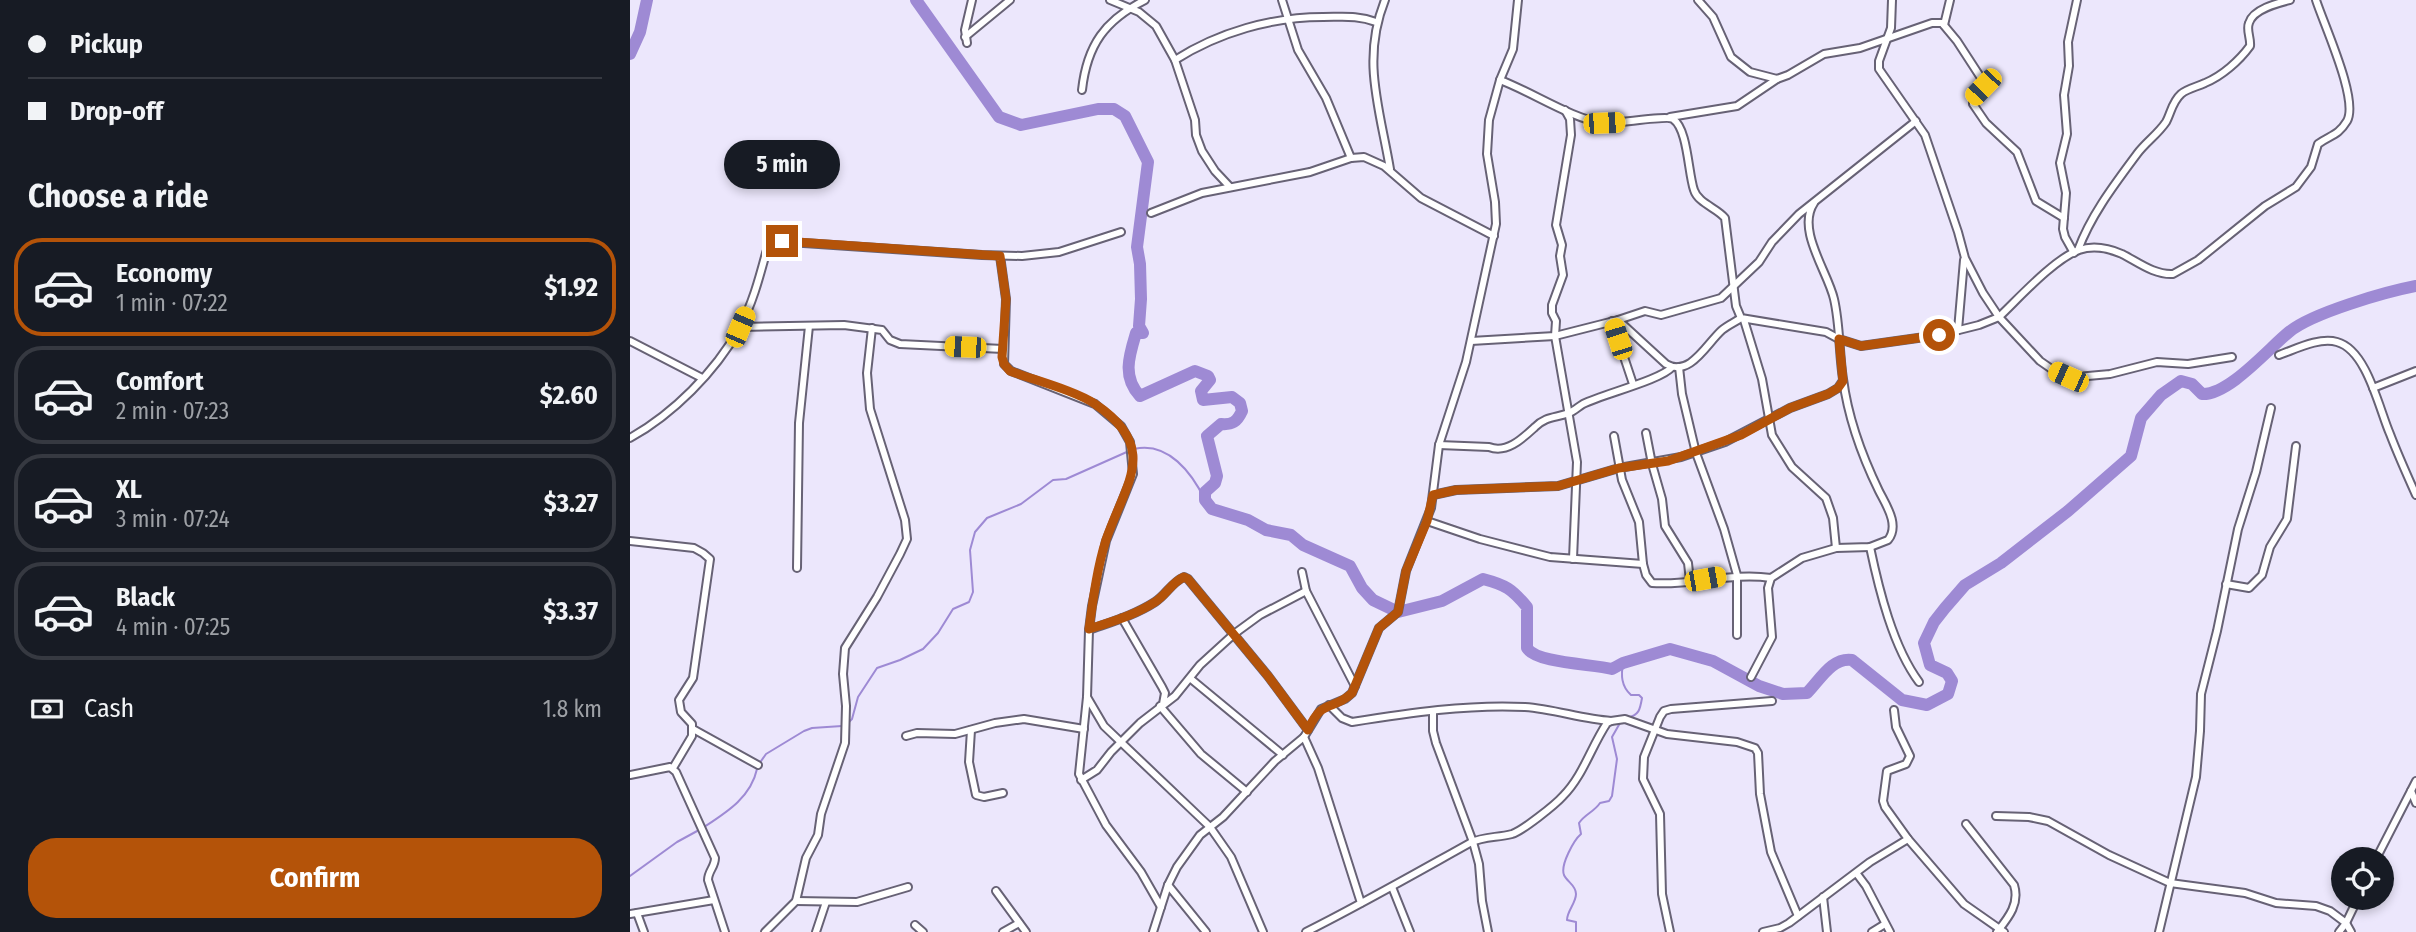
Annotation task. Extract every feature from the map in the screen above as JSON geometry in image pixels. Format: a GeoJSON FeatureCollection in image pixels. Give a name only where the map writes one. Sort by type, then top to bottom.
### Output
{"type":"FeatureCollection","features":[{"type":"Feature","properties":{"kind":"street"},"geometry":{"type":"LineString","coordinates":[[972,0],[966,40],[1010,0]]}},
{"type":"Feature","properties":{"kind":"street"},"geometry":{"type":"LineString","coordinates":[[1110,0],[1152,21],[1175,60],[1195,120],[1196,135],[1202,151],[1230,187]]}},
{"type":"Feature","properties":{"kind":"street"},"geometry":{"type":"LineString","coordinates":[[1082,90],[1086,60],[1093,46],[1108,26],[1129,8],[1145,0]]}},
{"type":"Feature","properties":{"kind":"street"},"geometry":{"type":"LineString","coordinates":[[1282,0],[1298,50],[1325,97],[1351,158]]}},
{"type":"Feature","properties":{"kind":"street"},"geometry":{"type":"LineString","coordinates":[[1385,0],[1376,22],[1372,70],[1391,171]]}},
{"type":"Feature","properties":{"kind":"street"},"geometry":{"type":"LineString","coordinates":[[1153,932],[1168,885],[1189,849],[1306,734],[1316,715],[1352,693],[1379,628],[1398,612],[1406,571],[1427,521],[1439,445],[1471,341],[1494,236],[1496,214],[1486,139],[1500,80],[1513,49],[1518,0]]}},
{"type":"Feature","properties":{"kind":"street"},"geometry":{"type":"LineString","coordinates":[[1698,0],[1713,17],[1731,57],[1750,72],[1777,79]]}},
{"type":"Feature","properties":{"kind":"street"},"geometry":{"type":"LineString","coordinates":[[1892,0],[1889,37],[1879,61],[1879,69],[1916,121],[1932,153],[1965,258],[1998,317],[2040,361],[2068,377],[2110,374],[2157,362],[2188,364],[2232,357]]}},
{"type":"Feature","properties":{"kind":"street"},"geometry":{"type":"LineString","coordinates":[[1944,25],[1950,0]]}},
{"type":"Feature","properties":{"kind":"street"},"geometry":{"type":"LineString","coordinates":[[2076,252],[2065,237],[2066,193],[2060,163],[2067,134],[2064,88],[2069,66],[2068,41],[2077,0]]}},
{"type":"Feature","properties":{"kind":"street"},"geometry":{"type":"LineString","coordinates":[[2076,252],[2096,210],[2137,154],[2165,122],[2179,95],[2208,82],[2236,63],[2250,46],[2248,23],[2253,16],[2290,0]]}},
{"type":"Feature","properties":{"kind":"street"},"geometry":{"type":"LineString","coordinates":[[1439,445],[1489,447],[1497,450],[1507,447],[1543,420],[1570,413],[1582,405],[1692,362],[1721,331],[1743,319],[1826,332],[1861,346],[1958,330],[1989,322],[2054,266],[2076,252],[2103,248],[2154,271],[2173,274],[2198,260],[2265,206],[2296,187],[2311,167],[2318,144],[2337,135],[2348,119],[2351,105],[2348,88],[2316,0]]}},
{"type":"Feature","properties":{"kind":"street"},"geometry":{"type":"LineString","coordinates":[[1175,60],[1218,38],[1288,18],[1362,16],[1376,22]]}},
{"type":"Feature","properties":{"kind":"street"},"geometry":{"type":"LineString","coordinates":[[1500,80],[1565,110],[1604,123],[1669,118],[1737,106],[1777,79],[1824,54],[1860,48],[1932,23],[1944,25],[1983,81],[1983,87],[1973,97],[1973,104],[1993,131],[2017,152],[2036,201],[2064,218]]}},
{"type":"Feature","properties":{"kind":"street"},"geometry":{"type":"LineString","coordinates":[[1565,110],[1570,119],[1571,135],[1556,225],[1562,245],[1560,256],[1563,275],[1552,305],[1552,313],[1556,321],[1555,336],[1570,413],[1578,480],[1573,559]]}},
{"type":"Feature","properties":{"kind":"street"},"geometry":{"type":"LineString","coordinates":[[1669,118],[1679,127],[1695,193],[1726,218],[1736,306],[1743,319],[1762,379],[1768,420],[1777,444],[1792,467],[1826,498],[1833,518],[1836,548]]}},
{"type":"Feature","properties":{"kind":"street"},"geometry":{"type":"LineString","coordinates":[[1471,341],[1555,336],[1645,311],[1661,315],[1716,300],[1759,262],[1780,233],[1799,214],[1916,121]]}},
{"type":"Feature","properties":{"kind":"street"},"geometry":{"type":"LineString","coordinates":[[1151,213],[1202,193],[1310,172],[1351,158],[1371,159],[1391,171],[1421,198],[1494,236]]}},
{"type":"Feature","properties":{"kind":"street"},"geometry":{"type":"LineString","coordinates":[[1751,677],[1772,636],[1768,588],[1771,578],[1794,561],[1836,548],[1870,547],[1888,540],[1892,533],[1886,503],[1858,445],[1843,381],[1833,297],[1809,227],[1809,213],[1814,203]]}},
{"type":"Feature","properties":{"kind":"street"},"geometry":{"type":"LineString","coordinates":[[630,438],[668,415],[702,379],[740,327],[769,245],[774,241],[1000,256],[1059,252],[1121,232]]}},
{"type":"Feature","properties":{"kind":"street"},"geometry":{"type":"LineString","coordinates":[[1000,256],[1006,299],[1004,364],[1010,371],[1095,404],[1121,426],[1130,442],[1133,474],[1106,541],[1089,629],[1087,697],[1078,765],[1081,780],[1106,825],[1141,872],[1161,907]]}},
{"type":"Feature","properties":{"kind":"street"},"geometry":{"type":"LineString","coordinates":[[1958,330],[1965,258]]}},
{"type":"Feature","properties":{"kind":"street"},"geometry":{"type":"LineString","coordinates":[[1615,321],[1675,367],[1696,453],[1724,529],[1737,575],[1737,635]]}},
{"type":"Feature","properties":{"kind":"street"},"geometry":{"type":"LineString","coordinates":[[1615,321],[1633,384]]}},
{"type":"Feature","properties":{"kind":"street"},"geometry":{"type":"LineString","coordinates":[[740,327],[844,325],[885,332],[890,340],[900,344],[1003,349]]}},
{"type":"Feature","properties":{"kind":"street"},"geometry":{"type":"LineString","coordinates":[[797,568],[799,423],[809,326]]}},
{"type":"Feature","properties":{"kind":"street"},"geometry":{"type":"LineString","coordinates":[[765,932],[796,901],[806,858],[818,835],[821,814],[845,743],[845,648],[877,597],[907,539],[905,520],[870,409],[867,373],[872,328]]}},
{"type":"Feature","properties":{"kind":"street"},"geometry":{"type":"LineString","coordinates":[[630,341],[702,379]]}},
{"type":"Feature","properties":{"kind":"street"},"geometry":{"type":"LineString","coordinates":[[2279,355],[2302,346],[2334,341],[2352,351],[2373,388],[2381,414],[2416,495]]}},
{"type":"Feature","properties":{"kind":"street"},"geometry":{"type":"LineString","coordinates":[[2373,388],[2416,371]]}},
{"type":"Feature","properties":{"kind":"street"},"geometry":{"type":"LineString","coordinates":[[1433,495],[1456,490],[1544,488],[1619,468],[1652,464],[1696,453],[1741,435],[1790,408],[1828,394],[1843,381]]}},
{"type":"Feature","properties":{"kind":"street"},"geometry":{"type":"LineString","coordinates":[[2159,932],[2196,777],[2201,694],[2271,408]]}},
{"type":"Feature","properties":{"kind":"street"},"geometry":{"type":"LineString","coordinates":[[1646,433],[1662,499],[1665,526],[1690,567],[1690,581]]}},
{"type":"Feature","properties":{"kind":"street"},"geometry":{"type":"LineString","coordinates":[[1614,436],[1619,468],[1639,522],[1643,564],[1652,583],[1737,575],[1771,578]]}},
{"type":"Feature","properties":{"kind":"street"},"geometry":{"type":"LineString","coordinates":[[2226,584],[2249,588],[2264,571],[2270,547],[2287,519],[2296,446]]}},
{"type":"Feature","properties":{"kind":"street"},"geometry":{"type":"LineString","coordinates":[[1427,521],[1518,550],[1573,559],[1643,564]]}},
{"type":"Feature","properties":{"kind":"street"},"geometry":{"type":"LineString","coordinates":[[630,541],[694,548],[710,559],[693,678],[679,700],[681,712],[693,729],[692,736],[673,768]]}},
{"type":"Feature","properties":{"kind":"street"},"geometry":{"type":"LineString","coordinates":[[1870,547],[1882,594],[1901,649],[1910,670],[1919,682]]}},
{"type":"Feature","properties":{"kind":"street"},"geometry":{"type":"LineString","coordinates":[[1302,572],[1306,591],[1355,686]]}},
{"type":"Feature","properties":{"kind":"street"},"geometry":{"type":"LineString","coordinates":[[1089,629],[1122,618],[1156,601],[1178,580],[1184,577],[1188,579],[1234,634],[1306,734],[1361,903]]}},
{"type":"Feature","properties":{"kind":"street"},"geometry":{"type":"LineString","coordinates":[[1081,780],[1097,770],[1122,741],[1175,696],[1200,665],[1234,634],[1260,615],[1306,591]]}},
{"type":"Feature","properties":{"kind":"street"},"geometry":{"type":"LineString","coordinates":[[1122,618],[1165,693],[1162,705]]}},
{"type":"Feature","properties":{"kind":"street"},"geometry":{"type":"LineString","coordinates":[[1191,679],[1283,755]]}},
{"type":"Feature","properties":{"kind":"street"},"geometry":{"type":"LineString","coordinates":[[1087,697],[1104,726],[1210,827],[1231,857],[1263,932]]}},
{"type":"Feature","properties":{"kind":"street"},"geometry":{"type":"LineString","coordinates":[[1670,932],[1662,894],[1660,814],[1643,779],[1644,757],[1660,717],[1667,709],[1772,701]]}},
{"type":"Feature","properties":{"kind":"street"},"geometry":{"type":"LineString","coordinates":[[1162,705],[1200,754],[1247,792]]}},
{"type":"Feature","properties":{"kind":"street"},"geometry":{"type":"LineString","coordinates":[[1329,705],[1335,713],[1352,722],[1433,711],[1528,707],[1611,720],[1625,719],[1667,734],[1737,742],[1755,748],[1758,753],[1761,802],[1771,852],[1798,916]]}},
{"type":"Feature","properties":{"kind":"street"},"geometry":{"type":"LineString","coordinates":[[1894,710],[1896,727],[1910,756],[1906,764],[1888,770],[1883,802],[1908,839],[1968,908],[2000,931],[2015,905],[2014,885],[1966,824]]}},
{"type":"Feature","properties":{"kind":"street"},"geometry":{"type":"LineString","coordinates":[[1433,711],[1436,743],[1479,864],[1488,932]]}},
{"type":"Feature","properties":{"kind":"street"},"geometry":{"type":"LineString","coordinates":[[906,736],[917,733],[956,734],[1024,719],[1084,729]]}},
{"type":"Feature","properties":{"kind":"street"},"geometry":{"type":"LineString","coordinates":[[1306,932],[1473,842],[1486,836],[1510,835],[1516,832],[1562,798],[1602,730],[1611,720]]}},
{"type":"Feature","properties":{"kind":"street"},"geometry":{"type":"LineString","coordinates":[[693,729],[758,765]]}},
{"type":"Feature","properties":{"kind":"street"},"geometry":{"type":"LineString","coordinates":[[971,730],[969,762],[976,795],[984,797],[1003,793]]}},
{"type":"Feature","properties":{"kind":"street"},"geometry":{"type":"LineString","coordinates":[[630,775],[673,768]]}},
{"type":"Feature","properties":{"kind":"street"},"geometry":{"type":"LineString","coordinates":[[673,768],[715,858],[708,876],[725,932]]}},
{"type":"Feature","properties":{"kind":"street"},"geometry":{"type":"LineString","coordinates":[[2382,847],[2416,781]]}},
{"type":"Feature","properties":{"kind":"street"},"geometry":{"type":"LineString","coordinates":[[2411,791],[2416,803]]}},
{"type":"Feature","properties":{"kind":"street"},"geometry":{"type":"LineString","coordinates":[[1996,816],[2029,817],[2048,821],[2109,855],[2170,883],[2245,893],[2276,903],[2316,906],[2330,911],[2346,923],[2351,932]]}},
{"type":"Feature","properties":{"kind":"street"},"geometry":{"type":"LineString","coordinates":[[1763,932],[1780,928],[1881,855],[1908,839]]}},
{"type":"Feature","properties":{"kind":"street"},"geometry":{"type":"LineString","coordinates":[[1857,874],[1890,932]]}},
{"type":"Feature","properties":{"kind":"street"},"geometry":{"type":"LineString","coordinates":[[1168,885],[1206,932]]}},
{"type":"Feature","properties":{"kind":"street"},"geometry":{"type":"LineString","coordinates":[[796,901],[868,900],[908,887]]}},
{"type":"Feature","properties":{"kind":"street"},"geometry":{"type":"LineString","coordinates":[[1392,887],[1410,932]]}},
{"type":"Feature","properties":{"kind":"street"},"geometry":{"type":"LineString","coordinates":[[996,891],[1026,932]]}},
{"type":"Feature","properties":{"kind":"street"},"geometry":{"type":"LineString","coordinates":[[1823,897],[1827,932]]}},
{"type":"Feature","properties":{"kind":"street"},"geometry":{"type":"LineString","coordinates":[[644,932],[633,914],[714,900]]}},
{"type":"Feature","properties":{"kind":"street"},"geometry":{"type":"LineString","coordinates":[[816,932],[826,902]]}},
{"type":"Feature","properties":{"kind":"street"},"geometry":{"type":"LineString","coordinates":[[2339,932],[2352,910]]}},
{"type":"Feature","properties":{"kind":"street"},"geometry":{"type":"LineString","coordinates":[[1003,932],[1019,923]]}},
{"type":"Feature","properties":{"kind":"street"},"geometry":{"type":"LineString","coordinates":[[1872,932],[1885,924]]}},
{"type":"Feature","properties":{"kind":"street"},"geometry":{"type":"LineString","coordinates":[[915,925],[923,932]]}},
{"type":"Feature","properties":{"kind":"waterway"},"geometry":{"type":"LineString","coordinates":[[630,54],[640,32],[647,0]]}},
{"type":"Feature","properties":{"kind":"waterway"},"geometry":{"type":"LineString","coordinates":[[916,0],[999,117],[1021,125],[1098,109],[1114,109],[1125,116],[1148,162],[1137,247],[1141,299],[1139,326],[1143,333],[1136,333],[1129,358],[1129,374],[1134,389],[1140,396],[1195,371],[1208,376],[1210,380],[1201,391],[1203,400],[1232,397],[1240,403],[1242,411],[1236,420],[1221,424],[1207,436],[1217,476],[1215,483],[1205,492],[1205,500],[1212,509],[1248,520],[1266,530],[1291,535],[1303,545],[1350,566],[1362,588],[1373,600],[1398,612],[1442,601],[1483,579],[1503,586],[1527,607],[1527,648],[1532,653],[1553,660],[1612,669],[1670,649],[1713,661],[1759,686],[1783,694],[1807,693],[1832,666],[1838,662],[1852,660],[1902,700],[1927,705],[1948,694],[1952,681],[1947,673],[1930,665],[1924,643],[1934,622],[1965,585],[2001,563],[2068,511],[2131,456],[2141,418],[2161,395],[2181,381],[2192,384],[2202,394],[2213,392],[2248,370],[2300,325],[2350,304],[2416,286]]}},
{"type":"Feature","properties":{"kind":"waterway"},"geometry":{"type":"LineString","coordinates":[[1134,449],[1158,450],[1177,461],[1205,500]]}},
{"type":"Feature","properties":{"kind":"waterway"},"geometry":{"type":"LineString","coordinates":[[847,724],[852,719],[858,697],[877,668],[923,649],[938,633],[953,609],[969,602],[973,592],[970,550],[975,532],[987,518],[1021,504],[1053,480],[1066,479],[1129,451]]}},
{"type":"Feature","properties":{"kind":"waterway"},"geometry":{"type":"LineString","coordinates":[[1623,663],[1625,688],[1631,695],[1639,695],[1642,698],[1638,711],[1627,718]]}},
{"type":"Feature","properties":{"kind":"waterway"},"geometry":{"type":"LineString","coordinates":[[1576,932],[1576,922],[1567,920],[1576,891],[1564,875],[1564,865],[1571,847],[1581,834],[1579,823],[1600,803],[1609,801],[1612,796],[1617,759],[1612,737],[1620,723]]}},
{"type":"Feature","properties":{"kind":"waterway"},"geometry":{"type":"LineString","coordinates":[[759,764],[766,754],[804,731],[842,726]]}},
{"type":"Feature","properties":{"kind":"waterway"},"geometry":{"type":"LineString","coordinates":[[704,827],[744,796],[757,769]]}},
{"type":"Feature","properties":{"kind":"waterway"},"geometry":{"type":"LineString","coordinates":[[630,876],[677,842],[699,830]]}},
{"type":"Feature","properties":{"kind":"route"},"geometry":{"type":"LineString","coordinates":[[782,241],[1000,256],[1006,299],[1002,357],[1004,364],[1010,371],[1095,404],[1121,426],[1128,434],[1130,442],[1133,474],[1106,541],[1089,629],[1147,607],[1184,577],[1268,676],[1308,730],[1324,707],[1345,699],[1352,693],[1379,628],[1398,612],[1406,571],[1427,521],[1433,495],[1456,490],[1558,486],[1619,468],[1681,457],[1741,435],[1790,408],[1835,390],[1843,381],[1839,339],[1861,346],[1939,335]]}}]}
